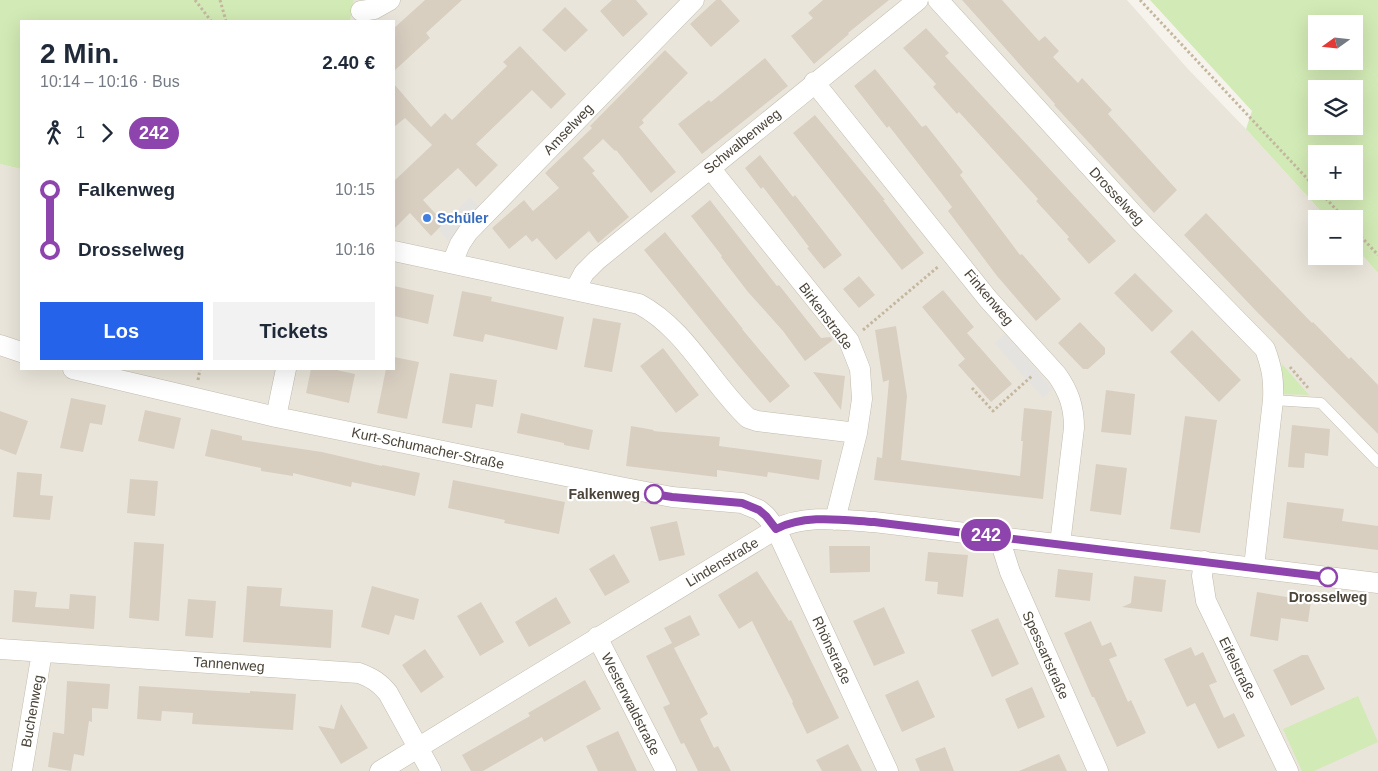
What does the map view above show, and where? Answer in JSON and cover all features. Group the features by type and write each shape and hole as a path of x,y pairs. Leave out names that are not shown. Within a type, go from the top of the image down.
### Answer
{"street":[{"path":"361,11 374,9 390,0"},
{"name":"Amselweg","path":"452,264 460,244 468,232 694,0"},
{"name":"Schwalbenweg","path":"574,290 584,273 597,260 814,82 918,0"},
{"name":"Drosselweg","path":"938,0 1135,216 1264,349 1272,367 1274,385 1254,567"},
{"name":"Finkenweg","path":"814,82 988,299 1047,364 1065,387 1071,400 1074,428 1060,544"},
{"name":"Birkenstraße","path":"710,168 849,341 860,369 862,384 861,414 835,520"},
{"path":"395,251 639,304 652,311 674,331 748,418 757,421 857,434"},
{"path":"0,345 20,352"},
{"name":"Kurt-Schumacher-Straße","path":"77,370 276,417 672,497 742,503 759,510 776,529"},
{"path":"276,417 286,370"},
{"name":"Lindenstraße","path":"380,771 776,529 785,524 800,520 874,522 1378,583"},
{"name":"Rhönstraße","path":"776,529 888,771"},
{"name":"Spessartstraße","path":"1002,537 1003,550 1010,572 1098,771"},
{"name":"Eifelstraße","path":"1204,561 1202,576 1206,601 1288,771"},
{"name":"Westerwaldstraße","path":"597,637 666,771"},
{"name":"Tannenweg","path":"0,649 359,673 380,683 388,693 431,771"},
{"name":"Buchenweg","path":"22,771 42,652"}],"lane":[{"path":"1273,400 1321,403 1378,462"}],"path":[{"path":"195,0 210,20"},
{"path":"220,0 226,20"},
{"path":"1140,0 1308,179"},
{"path":"1327,200 1337,210"},
{"path":"1363,238 1378,254"},
{"path":"849,341 953,254"},
{"path":"1264,349 1282,357 1321,403"},
{"path":"972,388 993,411 1047,364"}],"shaded area":[{"path":"354,0 1127,0 1188,69 1308,197 1308,200 1311,200 1320,210 1308,210 1308,265 1363,265 1363,256 1378,273 1378,771 0,771 0,164 20,169 20,370 395,370 395,20 350,20"},
{"path":"470,197 481,209 448,241 438,229"},
{"path":"1005,334 1053,389 1043,398 994,343"}],"green space":[{"path":"0,0 354,0 350,20 20,20 20,169 0,164"},
{"path":"1150,0 1378,0 1378,273 1363,256 1363,210 1320,210 1311,200 1363,200 1363,145 1308,145 1308,197 1246,129 1252,111"},
{"path":"1282,364 1309,395 1280,394"},
{"path":"1358,696 1378,742 1314,771 1302,771 1283,729"}],"building":[{"path":"425,0 462,0 426,33 430,38 395,70 395,27"},
{"path":"612,0 636,0 648,14 623,37 600,11"},
{"path":"716,0 721,0 740,21 711,47 690,24"},
{"path":"823,0 889,0 848,33 814,64 791,36 813,18 808,13"},
{"path":"962,0 1002,0 1039,41 1045,36 1059,51 1053,57 1078,83 1082,78 1112,110 1108,114 1177,190 1154,213 1054,105"},
{"path":"565,7 588,30 565,52 542,30"},
{"path":"926,28 949,53 945,56 1116,241 1089,264 1067,239 1069,237 1036,201 1038,199 959,112 957,114 933,87 936,84 903,48"},
{"path":"520,46 566,94 551,109 532,90 476,144 498,165 476,187 458,168 423,200 444,223 431,236 410,213 395,228 395,180 432,145 405,118 395,126 395,85 431,127 445,113 452,120 507,66 503,62"},
{"path":"665,50 688,73 642,120 644,123 639,127 676,172 651,193 616,150 603,139 583,158 595,171 592,173 629,217 598,243 589,231 556,260 537,238 532,242 526,235 509,249 492,228 524,200 533,211 559,188 545,173 592,128 590,126"},
{"path":"765,58 788,86 702,154 678,124 709,100 711,102"},
{"path":"875,69 922,127 926,125 963,172 960,175 1020,255 1022,254 1061,299 1036,321 997,276 948,211 952,207 889,126 887,128 854,86"},
{"path":"815,115 885,200 883,200 924,253 902,270 793,133"},
{"path":"760,155 793,197 795,195 842,255 824,269 763,187 761,189 745,168"},
{"path":"710,200 777,286 779,285 821,338 830,337 833,340 805,361 783,331 748,292 691,216"},
{"path":"1206,213 1312,323 1349,359 1351,357 1378,385 1378,434 1184,235"},
{"path":"665,232 790,386 770,403 644,250"},
{"path":"1135,273 1173,311 1152,332 1114,293"},
{"path":"859,276 875,295 859,308 843,289"},
{"path":"395,286 434,295 428,324 395,316"},
{"path":"943,290 974,327 967,333 1012,384 991,402 958,365 965,359 922,307"},
{"path":"462,291 492,297 491,301 564,317 557,350 485,334 483,342 453,336"},
{"path":"593,318 621,323 612,372 584,367"},
{"path":"1080,322 1105,348 1105,354 1088,369 1083,369 1058,343"},
{"path":"896,326 907,396 901,460 1020,476 1024,408 1052,411 1043,499 874,480 877,457 882,458 889,380 883,382 875,330"},
{"path":"1192,330 1241,380 1219,402 1170,352"},
{"path":"663,348 699,395 676,413 640,366"},
{"path":"395,357 419,362 407,419 377,413 386,370 395,370"},
{"path":"311,370 337,370 355,374 349,403 306,393"},
{"path":"813,372 845,376 841,410"},
{"path":"450,373 497,380 493,407 476,404 472,428 442,423"},
{"path":"1106,390 1135,394 1131,435 1101,432"},
{"path":"71,398 106,405 102,425 90,423 83,452 60,448"},
{"path":"145,410 181,418 174,449 138,441"},
{"path":"0,411 28,421 16,455 0,449"},
{"path":"521,413 593,430 589,450 517,433"},
{"path":"1185,416 1217,420 1200,533 1170,529"},
{"path":"1292,425 1330,429 1328,456 1305,453 1304,468 1288,467"},
{"path":"631,426 653,431 720,437 719,446 822,460 819,480 768,472 767,477 717,470 717,477 626,466"},
{"path":"211,429 242,436 242,440 322,452 420,473 415,496 352,482 351,487 293,473 293,476 261,471 261,468 205,456"},
{"path":"1096,464 1127,468 1121,515 1090,511"},
{"path":"17,472 42,474 40,495 53,496 50,520 13,517"},
{"path":"130,479 158,481 155,516 127,513"},
{"path":"453,480 565,502 559,534 504,523 505,520 448,508"},
{"path":"1287,502 1344,509 1342,521 1378,526 1378,550 1283,538"},
{"path":"677,521 685,555 659,561 650,527"},
{"path":"134,542 164,544 159,621 129,618"},
{"path":"829,546 870,546 870,572 830,573"},
{"path":"928,552 968,555 963,597 937,594 938,582 925,581"},
{"path":"614,554 630,582 605,596 589,569"},
{"path":"1058,569 1093,573 1090,601 1055,597"},
{"path":"757,571 789,621 791,620 839,718 807,734 752,621 739,629 718,595"},
{"path":"1134,576 1166,580 1162,612 1122,607 1131,603"},
{"path":"247,586 282,588 280,606 333,610 331,648 243,642"},
{"path":"372,586 419,599 414,620 395,615 389,635 361,627"},
{"path":"14,590 37,592 35,607 69,609 70,594 96,596 94,629 12,622"},
{"path":"1257,592 1311,601 1308,622 1281,618 1278,641 1250,636"},
{"path":"556,597 571,623 529,647 515,622"},
{"path":"188,599 216,601 213,638 185,636"},
{"path":"481,602 504,642 480,656 457,616"},
{"path":"884,607 905,653 874,666 853,621"},
{"path":"690,615 700,635 674,648 708,714 700,719 714,748 718,746 731,771 698,771 684,743 681,744 663,707 670,704 646,656 672,643 664,628"},
{"path":"998,618 1019,664 992,677 971,630"},
{"path":"1091,621 1102,646 1111,642 1117,656 1109,659 1128,702 1131,700 1146,733 1117,747 1094,697 1092,697 1064,633"},
{"path":"1191,647 1195,656 1203,652 1217,682 1209,685 1224,718 1234,713 1245,736 1218,749 1195,703 1187,707 1164,659"},
{"path":"425,649 444,677 421,693 402,665"},
{"path":"1302,655 1308,655 1325,689 1291,706 1273,670"},
{"path":"585,680 601,709 544,742 542,737 483,771 471,771 462,755 530,716 528,713"},
{"path":"918,680 935,717 902,732 885,695"},
{"path":"67,681 110,684 108,709 92,708 92,722 89,721 84,756 74,754 71,771 48,767 53,732 64,734"},
{"path":"139,686 296,694 293,730 192,724 193,713 162,711 161,721 137,719"},
{"path":"1032,687 1045,717 1018,729 1005,699"},
{"path":"341,704 368,748 341,764 318,726 334,729"},
{"path":"618,731 637,771 598,771 586,746"},
{"path":"848,744 862,771 822,771 816,760"},
{"path":"945,747 954,771 920,771 915,759"},
{"path":"1059,754 1067,771 1019,771"}],"bus line":[{"name":"242","path":"654,494 742,503 759,510 776,529 785,524 800,520 874,522 1328,577"}],"place":[{"name":"Schüler","path":"427,218"},
{"name":"Falkenweg","path":"654,494"},
{"name":"Drosselweg","path":"1328,577"}]}
